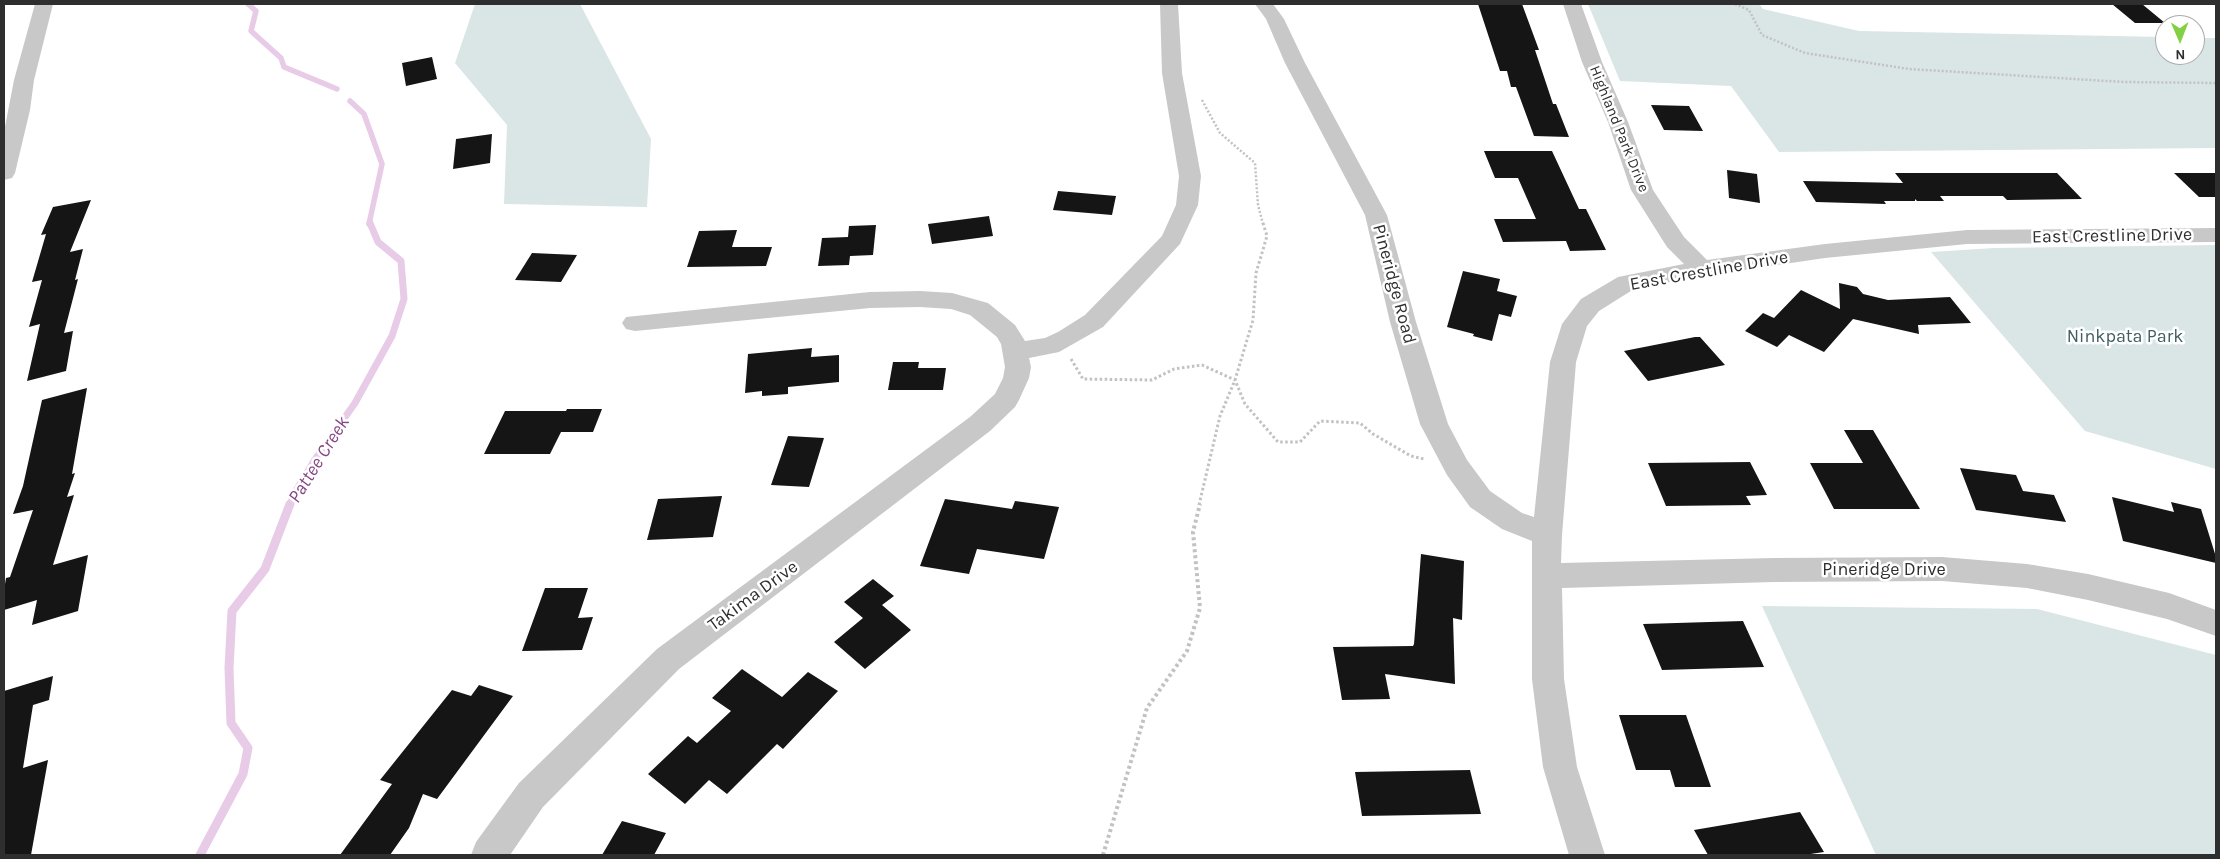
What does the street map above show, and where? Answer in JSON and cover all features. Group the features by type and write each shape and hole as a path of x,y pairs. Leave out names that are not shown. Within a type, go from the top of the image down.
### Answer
{"street":[{"path":"4,173 20,110 24,80 44,4"},
{"path":"1015,351 1050,346 1094,321 1138,273 1172,240 1187,205 1190,176 1172,73 1169,4"},
{"name":"Pineridge Road","path":"1264,4 1275,19 1295,63 1376,215 1403,322 1434,424 1457,467 1480,499 1512,521 1546,535"},
{"name":"Highland Park Drive","path":"1572,4 1592,62 1618,122 1642,190 1675,242 1702,268"},
{"name":"East Crestline Drive","path":"1587,855 1560,767 1549,689 1546,535 1563,362 1575,324 1590,304 1627,283 1702,268 1825,251 1967,237 2216,235"},
{"name":"Takima Drive","path":"489,855 531,795 668,658 791,568 996,410 1006,400 1016,378 1018,367 1015,351 1006,330 988,315 961,303 938,300 870,300 635,323"},
{"name":"Pineridge Drive","path":"1546,576 1774,570 1942,569 2027,576 2088,587 2169,606 2216,623"}],"path":[{"path":"1735,4 1749,10 1762,35 1805,53 1910,69 2124,82 2216,83"},
{"path":"1103,855 1147,708 1187,651 1200,608 1193,532 1220,416 1235,380 1253,320 1256,273 1267,236 1258,205 1255,163 1220,133 1201,99"},
{"path":"1067,338 1068,354 1083,379 1152,380 1174,369 1202,365 1235,380 1245,404 1278,442 1300,442 1320,421 1360,423 1373,434 1411,456 1457,467"}],"green space":[{"path":"475,4 580,4 651,139 647,207 504,204 507,125 455,63"},
{"path":"1588,4 1759,4 1763,9 1859,31 2155,37 2155,65 2205,65 2205,38 2216,38 2216,148 1779,152 1731,86 1620,81"},
{"name":"Ninkpata Park","path":"2216,245 2216,469 2085,431 1931,252 1994,248"},
{"path":"1762,606 2037,609 2216,655 2216,855 1877,855"}],"building":[{"path":"1478,4 1522,4 1539,50 1535,50 1553,104 1556,104 1569,137 1534,136 1516,87 1511,87 1507,71 1500,71"},
{"path":"2112,4 2142,4 2155,15 2155,23 2135,23"},
{"path":"432,57 437,79 406,86 402,63"},
{"path":"1651,105 1689,106 1703,131 1664,130"},
{"path":"492,134 490,163 453,169 456,139"},
{"path":"1484,151 1552,151 1579,209 1586,209 1606,250 1570,251 1566,241 1503,242 1494,219 1536,219 1518,178 1495,178"},
{"path":"1727,170 1757,174 1760,203 1729,198"},
{"path":"1895,173 2057,173 2082,199 2007,200 2003,196 1940,196 1944,201 1917,201 1915,199 1915,201 1884,201 1886,204 1816,202 1803,181 1903,183"},
{"path":"2174,173 2216,173 2216,197 2199,197"},
{"path":"1058,191 1116,196 1112,215 1053,210"},
{"path":"91,200 70,252 83,249 75,280 78,279 64,333 73,331 66,371 27,381 40,324 29,327 42,280 32,282 46,234 41,235 53,207"},
{"path":"989,216 993,236 932,244 928,224"},
{"path":"876,225 873,255 850,256 849,265 818,266 822,238 848,237 849,226"},
{"path":"737,230 732,247 772,247 766,266 687,267 699,231"},
{"path":"532,253 577,255 561,282 515,280"},
{"path":"1463,271 1500,279 1497,291 1517,296 1511,317 1499,314 1492,341 1447,327"},
{"path":"1839,283 1857,287 1863,294 1888,300 1950,297 1971,323 1918,325 1919,334 1853,319 1824,352 1789,335 1777,347 1745,331 1763,313 1774,318 1801,290 1840,309"},
{"path":"1700,337 1725,365 1648,381 1624,351"},
{"path":"812,348 811,357 839,355 839,382 788,387 788,394 762,396 762,391 745,393 748,354"},
{"path":"893,362 919,362 918,368 946,368 943,390 888,390"},
{"path":"87,388 72,474 75,473 67,497 74,495 53,565 88,555 78,611 32,625 37,600 4,610 6,578 10,577 33,510 13,514 23,486 42,400"},
{"path":"567,409 602,409 593,432 561,432 550,454 484,454 505,411 566,411"},
{"path":"1844,430 1873,430 1920,509 1834,509 1810,463 1863,463"},
{"path":"788,436 824,438 809,487 771,485"},
{"path":"1750,462 1767,495 1746,496 1751,505 1666,506 1648,463"},
{"path":"1960,468 2016,475 2023,491 2054,495 2066,522 1976,510"},
{"path":"722,496 713,537 647,540 658,499"},
{"path":"2112,497 2174,512 2171,502 2201,509 2216,557 2216,563 2123,541"},
{"path":"945,499 1012,509 1015,501 1059,507 1044,559 977,549 969,574 920,566"},
{"path":"1421,554 1464,561 1462,620 1453,618 1455,684 1385,674 1390,699 1342,700 1333,647 1413,646"},
{"path":"873,579 894,596 882,605 911,630 865,669 834,642 863,618 844,602"},
{"path":"545,588 588,588 578,618 593,617 582,650 522,651"},
{"path":"1743,621 1764,667 1662,670 1643,624"},
{"path":"742,669 782,697 808,672 838,691 783,749 777,744 727,794 709,780 685,804 648,774 688,736 697,743 731,711 712,698"},
{"path":"53,676 49,700 33,705 23,768 48,760 31,855 4,855 4,691"},
{"path":"479,685 513,696 437,799 423,794 409,828 390,855 340,855 392,784 380,780 452,690 471,696"},
{"path":"1619,715 1686,715 1711,787 1675,787 1670,770 1636,770"},
{"path":"1470,770 1481,814 1362,816 1355,772"},
{"path":"1800,812 1824,852 1804,855 1708,855 1694,830"},
{"path":"622,821 666,833 654,855 602,855"}],"waterway":[{"name":"Pattee Creek","path":"248,4 256,11 251,31 281,58 284,67 337,89"},
{"name":"Pattee Creek","path":"350,101 364,114 382,164 369,224"},
{"name":"Pattee Creek","path":"290,505 294,494 314,461 355,403 392,336 404,299 401,261 378,242 370,223"},
{"name":"Pattee Creek","path":"200,855 243,774 248,748 231,723 229,668 232,611 265,569 290,504"}]}
